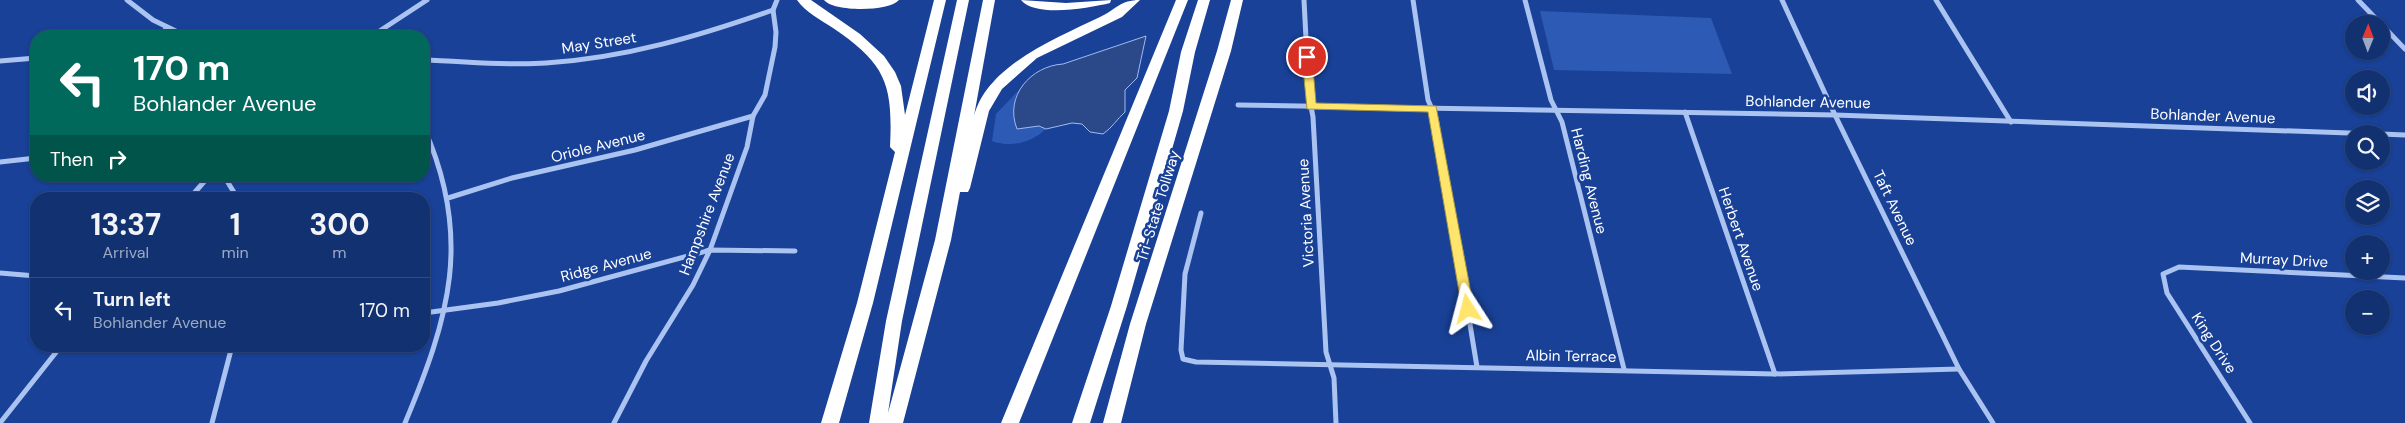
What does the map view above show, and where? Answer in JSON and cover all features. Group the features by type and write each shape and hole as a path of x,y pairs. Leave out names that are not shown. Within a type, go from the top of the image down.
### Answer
{"highway":[{"path":"803,0 873,54 888,71 894,86 898,124 890,202"},
{"path":"830,0 855,6 884,3 893,0"},
{"path":"830,423 865,303 940,0"},
{"path":"878,423 894,321 963,0"},
{"path":"894,423 943,240 989,0"},
{"path":"1027,0 1040,4 1071,7 1105,0"},
{"path":"943,240 956,222 982,111 997,86 1032,55 1117,14 1134,0"},
{"path":"1010,423 1182,0"},
{"name":"Tri-State Tollway","path":"1081,423 1119,306 1176,111 1188,52 1204,0"},
{"name":"Tri-State Tollway","path":"1112,423 1138,324 1221,60 1236,0"}],"street":[{"path":"127,0 171,30"},
{"path":"381,30 427,0"},
{"name":"Hampshire Avenue","path":"614,423 646,361 693,285 710,250 746,147 753,116 763,100 770,73 776,32 774,10 777,0"},
{"name":"Victoria Avenue","path":"1304,0 1313,117 1326,352 1332,364 1336,423"},
{"path":"1413,0 1428,100 1433,108 1477,367"},
{"name":"Harding Avenue","path":"1525,0 1551,100 1557,111 1624,370"},
{"name":"Taft Avenue","path":"1782,0 1835,114 1959,369 1993,423"},
{"path":"1936,0 2011,122"},
{"path":"2358,0 2372,15"},
{"name":"May Street","path":"430,60 530,64 583,59 676,41 774,10"},
{"path":"2390,33 2405,49"},
{"path":"0,61 30,58"},
{"name":"Bohlander Avenue","path":"1238,106 1835,114 2345,133"},
{"name":"Herbert Avenue","path":"1684,112 1775,374"},
{"name":"Oriole Avenue","path":"448,198 512,178 627,152 753,116"},
{"path":"2390,134 2405,135"},
{"path":"405,423 445,310 450,261 448,198 438,162 430,143"},
{"path":"0,162 30,159"},
{"path":"194,192 204,182"},
{"path":"229,182 236,192"},
{"name":"Albin Terrace","path":"1201,213 1185,274 1181,350 1183,359 1196,362 1775,374 1959,369"},
{"name":"Ridge Avenue","path":"430,312 559,291 622,276 710,250 795,251"},
{"name":"Murray Drive","path":"2164,274 2179,267 2405,278"},
{"path":"0,273 30,276"},
{"name":"King Drive","path":"2164,274 2167,293 2250,423"},
{"path":"0,423 56,352"},
{"path":"212,423 230,352"}],"shaded area":[{"path":"1540,11 1711,18 1732,74 1554,70"},
{"path":"1146,36 1137,78 1125,90 1125,112 1103,134 1090,132 1082,124 1072,123 1046,129 1039,126 1017,129 1014,105 1017,94 1023,85 1040,70"},
{"path":"1020,89 1015,98 1029,126 1039,126 1046,129 1034,138 1020,143 1006,144 992,141 996,114"}],"route":[{"path":"1307,57 1308,96 1311,106 1433,108 1468,309"}]}
